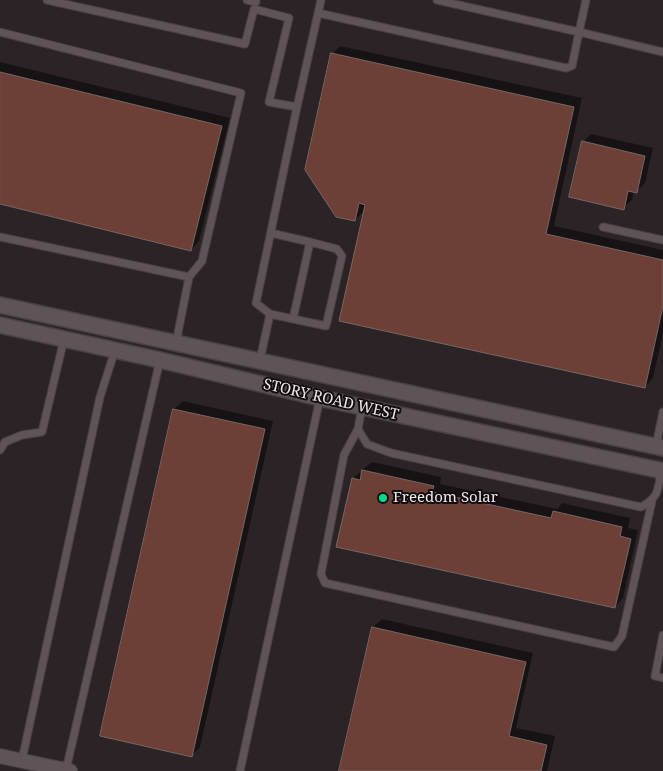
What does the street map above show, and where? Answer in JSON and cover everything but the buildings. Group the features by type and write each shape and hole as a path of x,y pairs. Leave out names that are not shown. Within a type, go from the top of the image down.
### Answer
{"street":[{"name":"STORY ROAD WEST","path":"0,305 659,447"},
{"name":"STORY ROAD WEST","path":"0,325 320,398 662,471"},
{"path":"659,447 662,471"},
{"path":"0,756 68,771"}],"lane":[{"path":"46,0 245,44 255,4"},
{"path":"247,0 289,18 268,102 297,107"},
{"path":"271,233 337,249 342,256 326,326 270,314 256,303 297,107 322,0"},
{"path":"437,0 663,52"},
{"path":"318,13 566,68 572,66 586,0"},
{"path":"0,32 242,93 202,261 189,277 176,343"},
{"path":"603,227 663,240"},
{"path":"0,237 189,277"},
{"path":"293,319 310,242"},
{"path":"260,360 270,314"},
{"path":"0,450 5,442 22,435 42,432 64,339"},
{"path":"22,760 100,397 115,350"},
{"path":"68,771 160,360"},
{"path":"240,771 320,398"},
{"path":"362,407 358,429 344,455 321,574 325,583 614,647 622,636 652,501 658,492 662,471"},
{"path":"659,447 663,412"},
{"path":"358,429 367,444 392,453 641,507 652,501"},
{"path":"663,635 655,676 663,678"}],"place":[{"name":"Freedom Solar","path":"383,498"}]}
